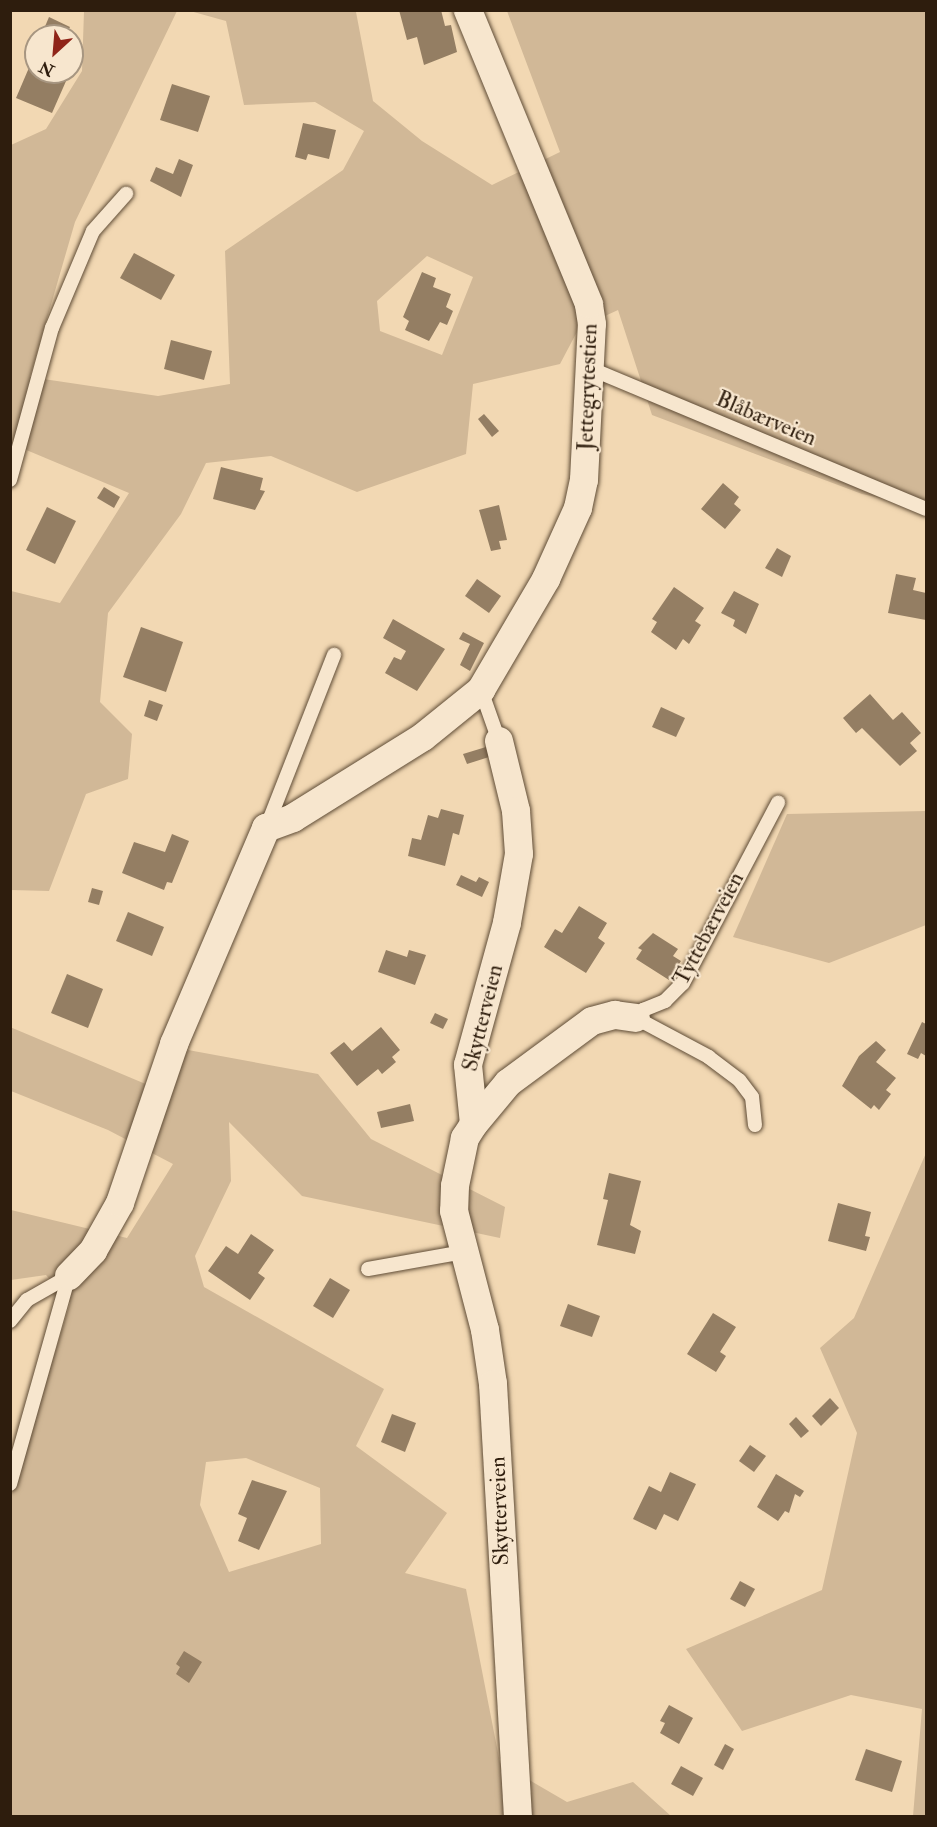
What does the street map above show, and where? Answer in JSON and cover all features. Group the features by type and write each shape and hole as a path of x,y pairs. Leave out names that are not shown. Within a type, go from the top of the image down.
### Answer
{"street":[{"name":"Jettegrytestien","path":"468,10 589,304 589,368 584,480 578,508 546,579 480,690"},
{"path":"69,1276 93,1251 120,1203 174,1044 266,828 294,818 423,736 480,690"},
{"name":"Skytterveien","path":"499,741 516,811 519,854 507,923 468,1065 474,1124 465,1138 455,1186 454,1211 485,1330 493,1384 518,1816"},
{"path":"474,1124 508,1083 592,1021 615,1015 636,1018"}],"lane":[{"path":"10,480 40,363 56,318 93,231 126,194"},
{"name":"Blåbærveien","path":"589,368 927,509"},
{"path":"266,828 334,655"},
{"name":"Skytterveien","path":"480,690 499,741"},
{"name":"Tyttebærveien","path":"636,1018 643,1010 665,1001 683,983 778,803"},
{"path":"636,1018 709,1057 739,1080 752,1097 754,1125"},
{"path":"368,1269 463,1252"},
{"path":"10,1321 27,1300 69,1276"},
{"path":"10,1484 69,1276"}],"shaded area":[{"path":"84,11 177,11 75,222 30,377 158,396 230,384 225,251 343,170 364,131 315,102 244,105 226,21 190,11 356,12 373,101 422,141 492,185 560,152 507,11 926,11 926,508 862,494 652,415 618,310 579,328 560,364 473,384 466,454 357,492 271,456 206,463 181,514 108,613 100,702 132,734 128,779 86,794 49,891 11,890 11,591 60,603 129,493 12,444 11,448 11,145 46,129 74,84 84,84","holes":["427,256 473,277 442,355 380,331 377,301"]},
{"path":"926,811 926,925 829,963 733,937 787,814"},
{"path":"10,1027 167,1093 188,1050 318,1074 371,1139 505,1207 500,1238 302,1196 229,1122 231,1181 195,1256 204,1287 384,1389 356,1446 447,1513 405,1573 466,1589 500,1763 567,1802 633,1782 671,1816 11,1816 11,1497 70,1303 46,1275 11,1280 11,1210 127,1238 173,1164 108,1130 11,1091","holes":["246,1458 320,1488 321,1544 229,1572 200,1505 206,1462"]},
{"path":"926,1153 926,1816 913,1816 922,1709 851,1695 742,1731 686,1649 822,1590 857,1433 820,1348 854,1318"}],"building":[{"path":"399,10 441,10 445,26 451,25 457,52 424,65 417,37 407,40"},
{"path":"49,17 64,24 46,24"},
{"path":"24,79 24,84 65,84 52,113 16,98"},
{"path":"172,84 210,96 198,132 160,120"},
{"path":"303,123 336,130 329,159 308,154 306,160 295,157"},
{"path":"179,159 193,165 181,197 150,181 156,167 173,174"},
{"path":"134,253 175,275 161,300 120,278"},
{"path":"422,272 436,278 433,287 451,294 446,307 453,311 447,325 440,322 429,341 405,330 409,321 403,317"},
{"path":"171,340 212,351 204,380 164,369"},
{"path":"484,414 499,431 492,437 478,419"},
{"path":"221,467 263,478 260,490 265,491 255,510 213,499"},
{"path":"723,483 739,497 734,504 741,510 725,529 701,509"},
{"path":"104,487 120,497 114,508 97,498"},
{"path":"499,505 507,540 499,541 501,549 491,551 479,510"},
{"path":"47,507 76,521 55,564 26,550"},
{"path":"777,548 791,556 782,577 765,568"},
{"path":"896,574 916,578 913,590 926,593 926,620 888,613"},
{"path":"477,579 501,596 489,613 465,596"},
{"path":"674,587 704,608 695,621 701,625 689,644 683,639 676,650 651,632 657,622 652,619"},
{"path":"734,591 759,604 746,634 733,626 735,620 721,613"},
{"path":"393,619 445,649 417,691 385,673 394,657 401,660 406,651 383,638"},
{"path":"141,627 183,642 166,692 123,677"},
{"path":"463,632 484,643 470,671 460,665 470,644 459,639"},
{"path":"870,694 893,720 902,712 921,733 910,743 917,751 900,766 862,728 856,733 843,718"},
{"path":"149,700 163,705 157,721 144,716"},
{"path":"661,707 685,718 676,737 652,727"},
{"path":"486,747 489,757 467,764 463,754"},
{"path":"441,809 464,815 459,835 453,833 445,866 408,856 412,838 421,840 428,815 438,818"},
{"path":"172,834 189,841 172,883 167,882 164,890 122,873 134,842 165,852"},
{"path":"461,875 476,882 479,877 489,882 482,897 456,885"},
{"path":"92,888 103,891 99,905 88,902"},
{"path":"579,906 607,923 598,938 605,943 586,973 544,947 555,929 562,933"},
{"path":"128,912 164,927 152,956 116,941"},
{"path":"653,933 678,949 673,956 681,961 669,980 636,959 642,950 638,948"},
{"path":"386,950 407,957 409,950 426,955 415,985 378,972"},
{"path":"67,974 103,989 88,1028 51,1013"},
{"path":"435,1013 448,1019 443,1029 430,1023"},
{"path":"922,1022 926,1024 926,1056 921,1053 918,1059 907,1054"},
{"path":"381,1027 400,1050 392,1057 396,1062 382,1074 378,1069 357,1086 330,1053 344,1042 352,1051"},
{"path":"876,1041 886,1050 876,1062 896,1078 886,1090 891,1094 879,1110 874,1105 871,1109 842,1086 859,1056"},
{"path":"410,1104 414,1121 381,1128 377,1112"},
{"path":"609,1173 641,1181 630,1225 641,1231 635,1254 597,1245 608,1200 603,1199"},
{"path":"838,1203 871,1212 865,1236 870,1237 866,1251 828,1241"},
{"path":"251,1234 274,1250 258,1273 265,1278 250,1300 208,1271 226,1246 238,1254"},
{"path":"330,1278 350,1290 333,1318 313,1306"},
{"path":"568,1304 600,1316 592,1337 560,1326"},
{"path":"713,1313 736,1327 720,1352 726,1356 716,1372 687,1354"},
{"path":"830,1398 839,1408 821,1426 812,1416"},
{"path":"392,1414 416,1423 405,1452 381,1442"},
{"path":"796,1417 809,1431 801,1438 789,1424"},
{"path":"750,1445 766,1456 754,1472 739,1461"},
{"path":"670,1472 696,1484 678,1521 664,1514 656,1530 633,1519 649,1486 661,1492"},
{"path":"776,1474 804,1491 800,1497 795,1494 789,1513 785,1511 778,1521 757,1507"},
{"path":"252,1480 287,1491 259,1550 238,1541 247,1518 238,1514"},
{"path":"740,1581 755,1589 745,1607 730,1599"},
{"path":"184,1651 202,1662 189,1683 176,1674 180,1667 176,1664"},
{"path":"669,1705 693,1718 679,1744 660,1733 665,1723 660,1721"},
{"path":"725,1744 734,1749 723,1770 714,1765"},
{"path":"866,1749 902,1761 892,1792 855,1780"},
{"path":"681,1766 703,1778 693,1796 671,1784"}]}
